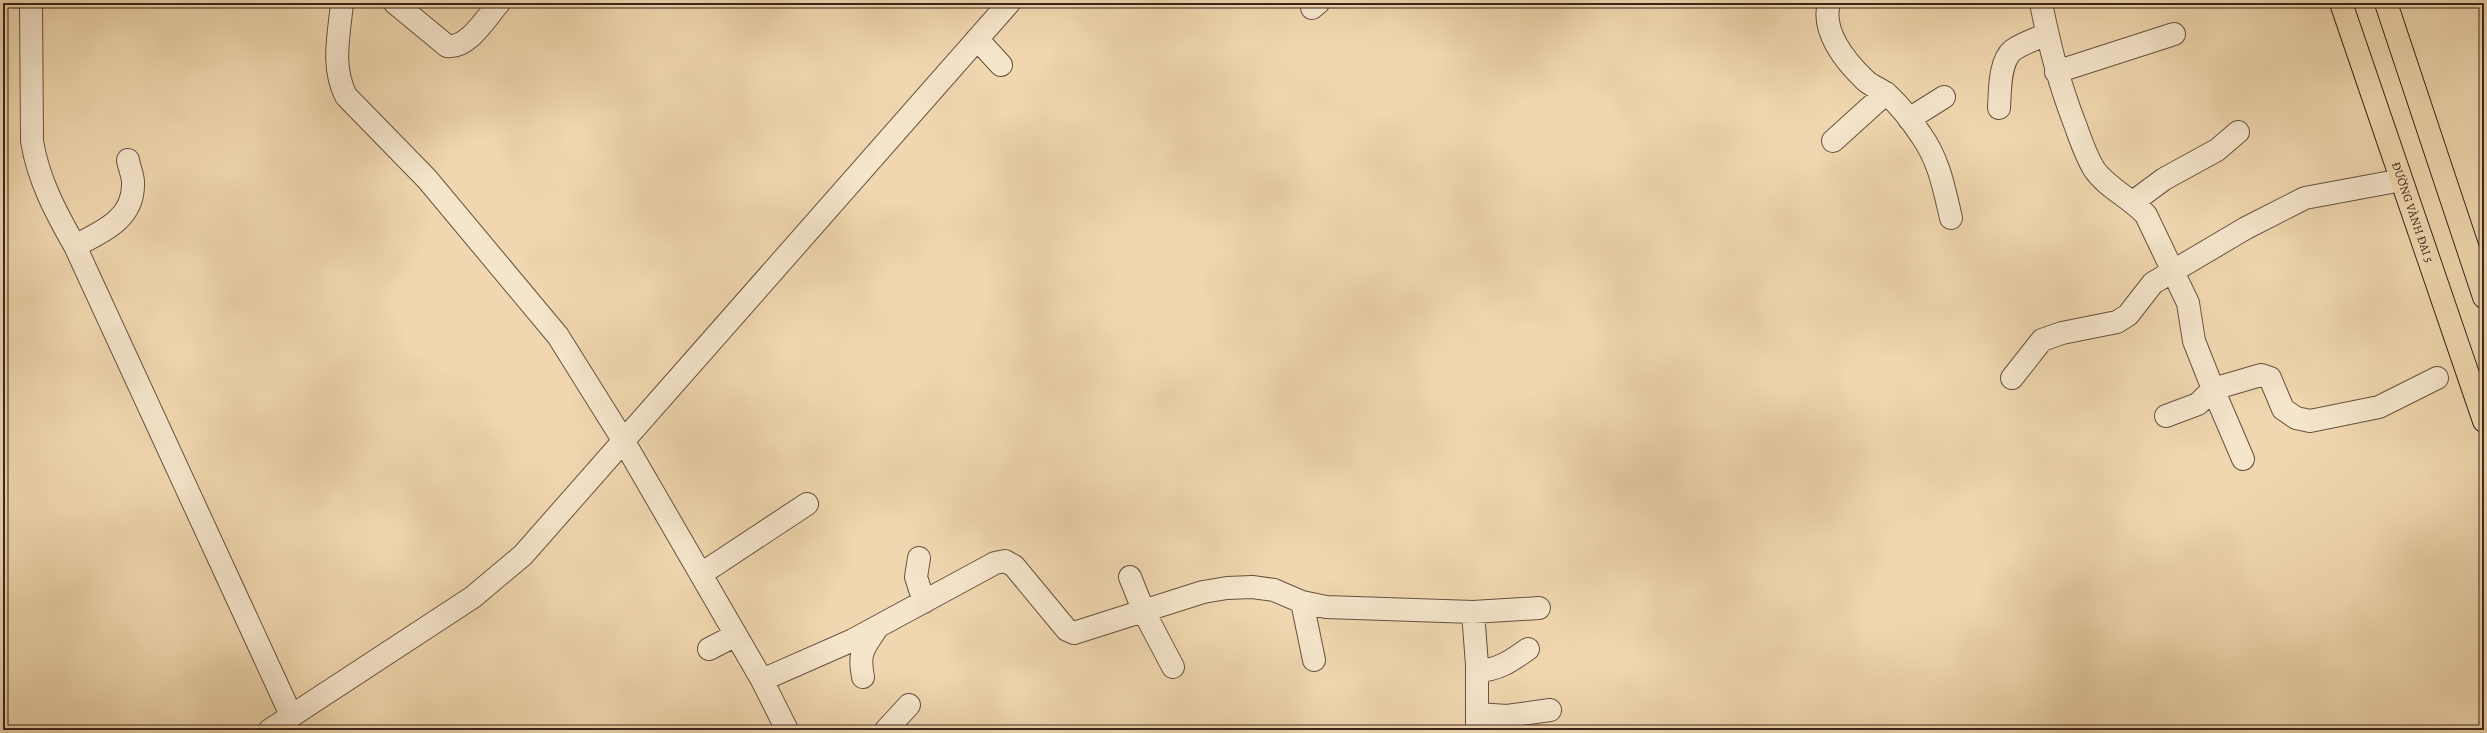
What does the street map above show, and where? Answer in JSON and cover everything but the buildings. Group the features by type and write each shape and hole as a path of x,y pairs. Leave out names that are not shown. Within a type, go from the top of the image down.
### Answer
{"main road":[{"name":"ĐƯỜNG VÀNH ĐAI 5","path":"2341,3 2484,420"},
{"path":"2386,3 2484,298"}],"street":[{"path":"31,3 32,141 34,156 50,200 74,246 291,715"},
{"path":"342,3 336,69 339,83 346,96 428,179 558,336 623,440 701,574 762,680 787,730"},
{"path":"395,3 447,46 455,47 464,43 499,3"},
{"path":"270,730 473,597 498,578 523,555 1009,3"},
{"path":"1829,3 1827,23 1840,50 1865,81 1886,93 1909,119 1940,167 1951,218"},
{"path":"2041,3 2056,72 2086,152 2094,169 2105,182 2133,202 2146,215 2172,273 2188,303 2196,346 2243,459"},
{"path":"1999,108 2000,80 2008,57 2012,51 2047,34"},
{"path":"2056,72 2174,34"},
{"path":"977,39 1001,65"},
{"path":"1833,142 1886,93"},
{"path":"1909,119 1944,97"},
{"path":"2133,202 2164,179 2217,150 2238,132"},
{"path":"74,246 109,228 129,208 134,184 128,160"},
{"path":"2012,378 2042,340 2062,333 2117,322 2128,315 2153,283 2246,228 2305,198 2391,182"},
{"path":"2166,416 2198,404 2213,389 2261,375 2270,378 2283,409 2296,418 2310,421 2378,407 2437,378"},
{"path":"701,574 807,504"},
{"path":"919,558 916,577 924,602"},
{"path":"762,680 878,627 995,563 1005,561 1014,566 1067,630 1074,633 1203,592 1227,588 1252,587 1274,590 1302,602 1326,607 1473,612 1539,608"},
{"path":"1130,576 1144,612 1173,667"},
{"path":"1302,602 1314,660"},
{"path":"1473,612 1477,671 1477,722 1550,710"},
{"path":"863,677 860,660 862,650 878,627"},
{"path":"709,649 736,635"},
{"path":"1477,671 1491,670 1503,666 1528,649"},
{"path":"886,730 909,705"}]}
